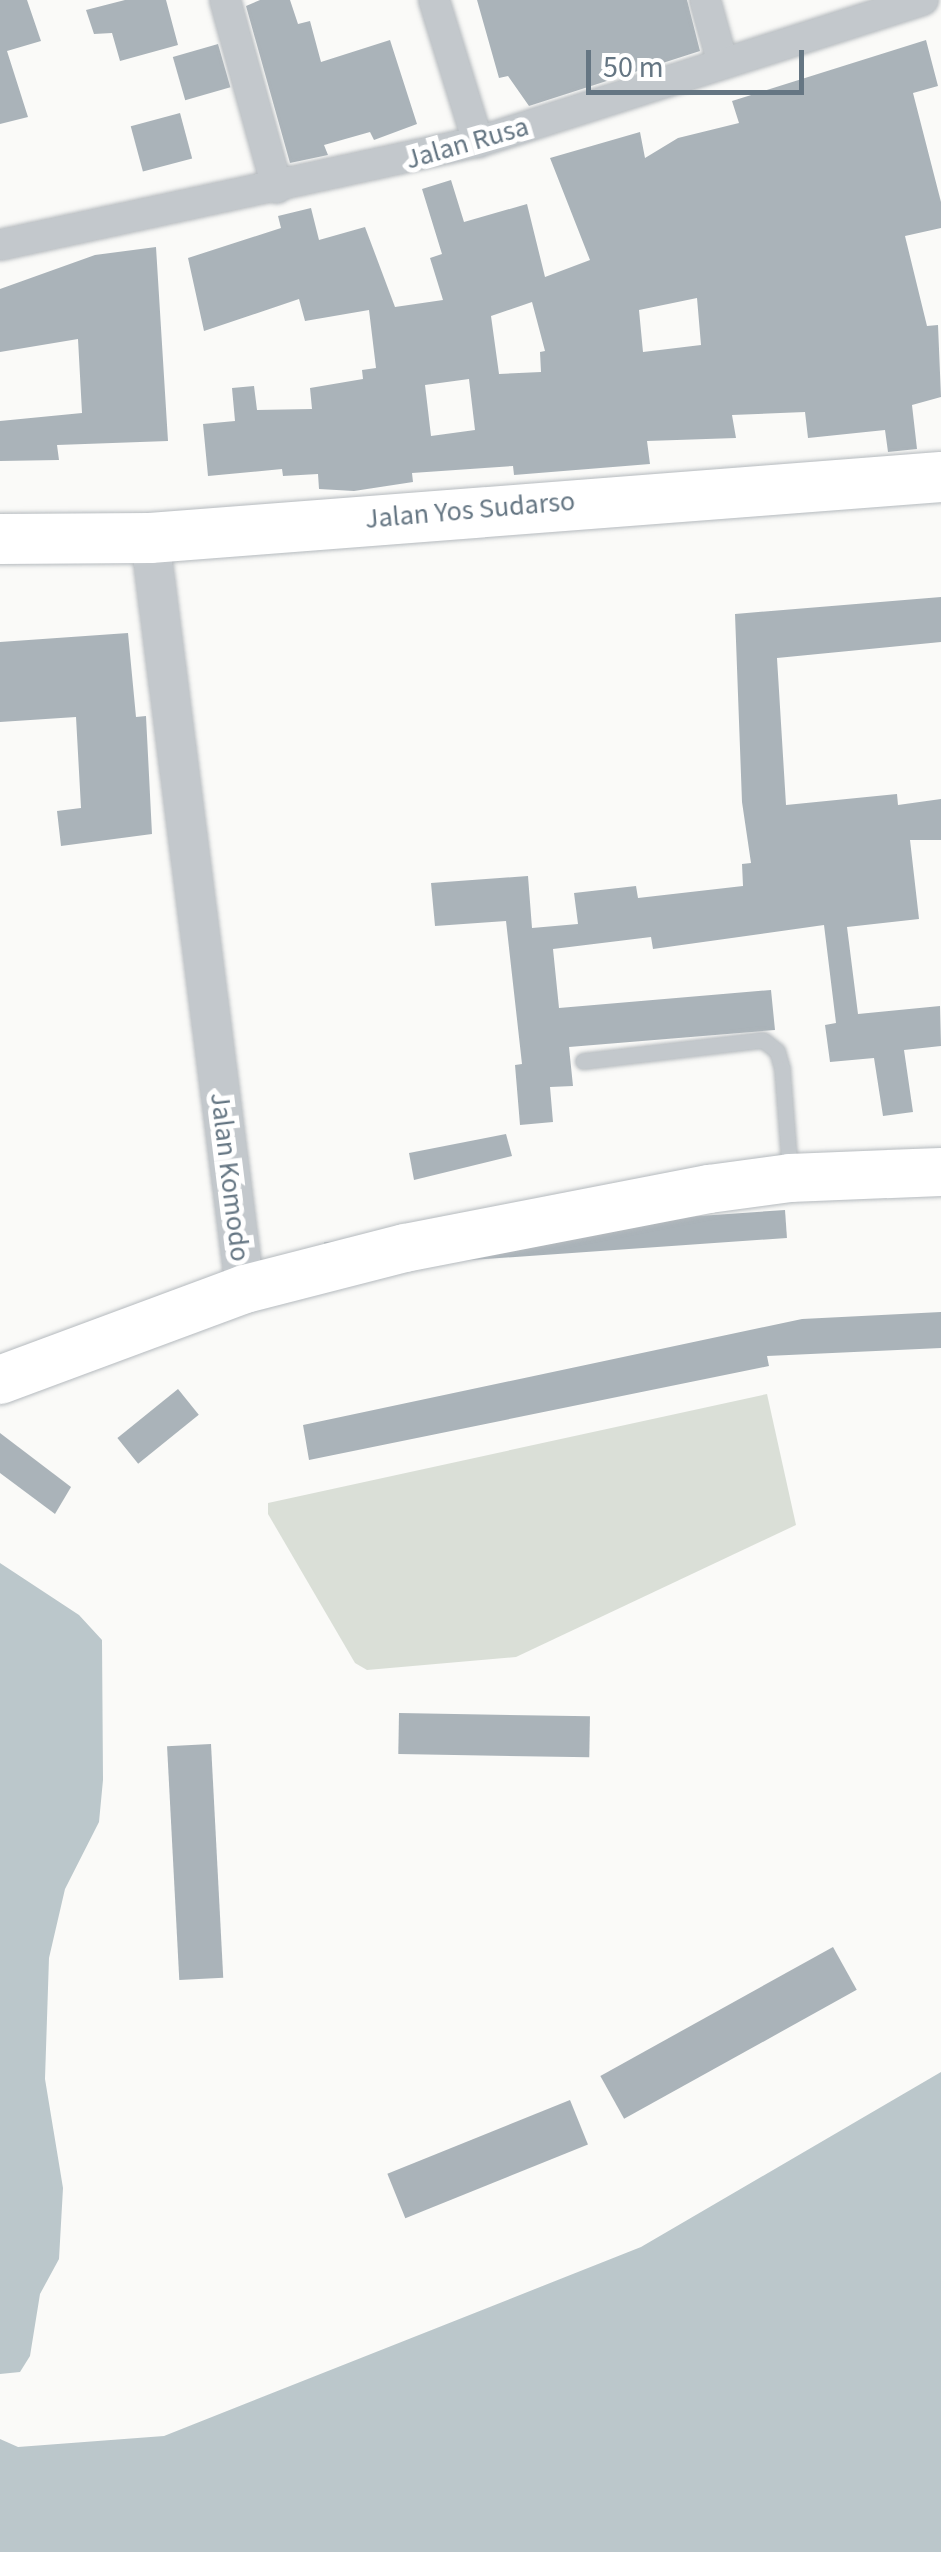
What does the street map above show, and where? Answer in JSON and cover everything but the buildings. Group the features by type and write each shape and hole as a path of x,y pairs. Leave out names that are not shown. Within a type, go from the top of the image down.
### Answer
{"highway":[{"name":"Jalan Yos Sudarso","path":"0,539 150,538 608,498 941,477"}],"main road":[{"name":"Jalan Komodo","path":"245,1289 405,1248 790,1178 941,1172"},
{"path":"0,1380 245,1289"}],"street":[{"path":"225,0 277,188"},
{"path":"434,0 478,142"},
{"path":"705,0 723,64"},
{"name":"Jalan Rusa","path":"0,245 478,142 923,0"},
{"name":"Jalan Komodo","path":"150,538 245,1289"}],"lane":[{"path":"583,1061 763,1040 777,1051 782,1069 790,1178"}],"shaded area":[{"path":"767,1394 796,1525 516,1657 367,1670 355,1663 268,1514 268,1503"},
{"path":"0,1563 79,1615 102,1640 103,1780 99,1822 65,1889 49,1958 45,2079 63,2188 59,2259 40,2294 30,2356 20,2372 0,2374"},
{"path":"941,2072 941,2552 0,2552 0,2439 18,2447 164,2436 641,2247"}]}
